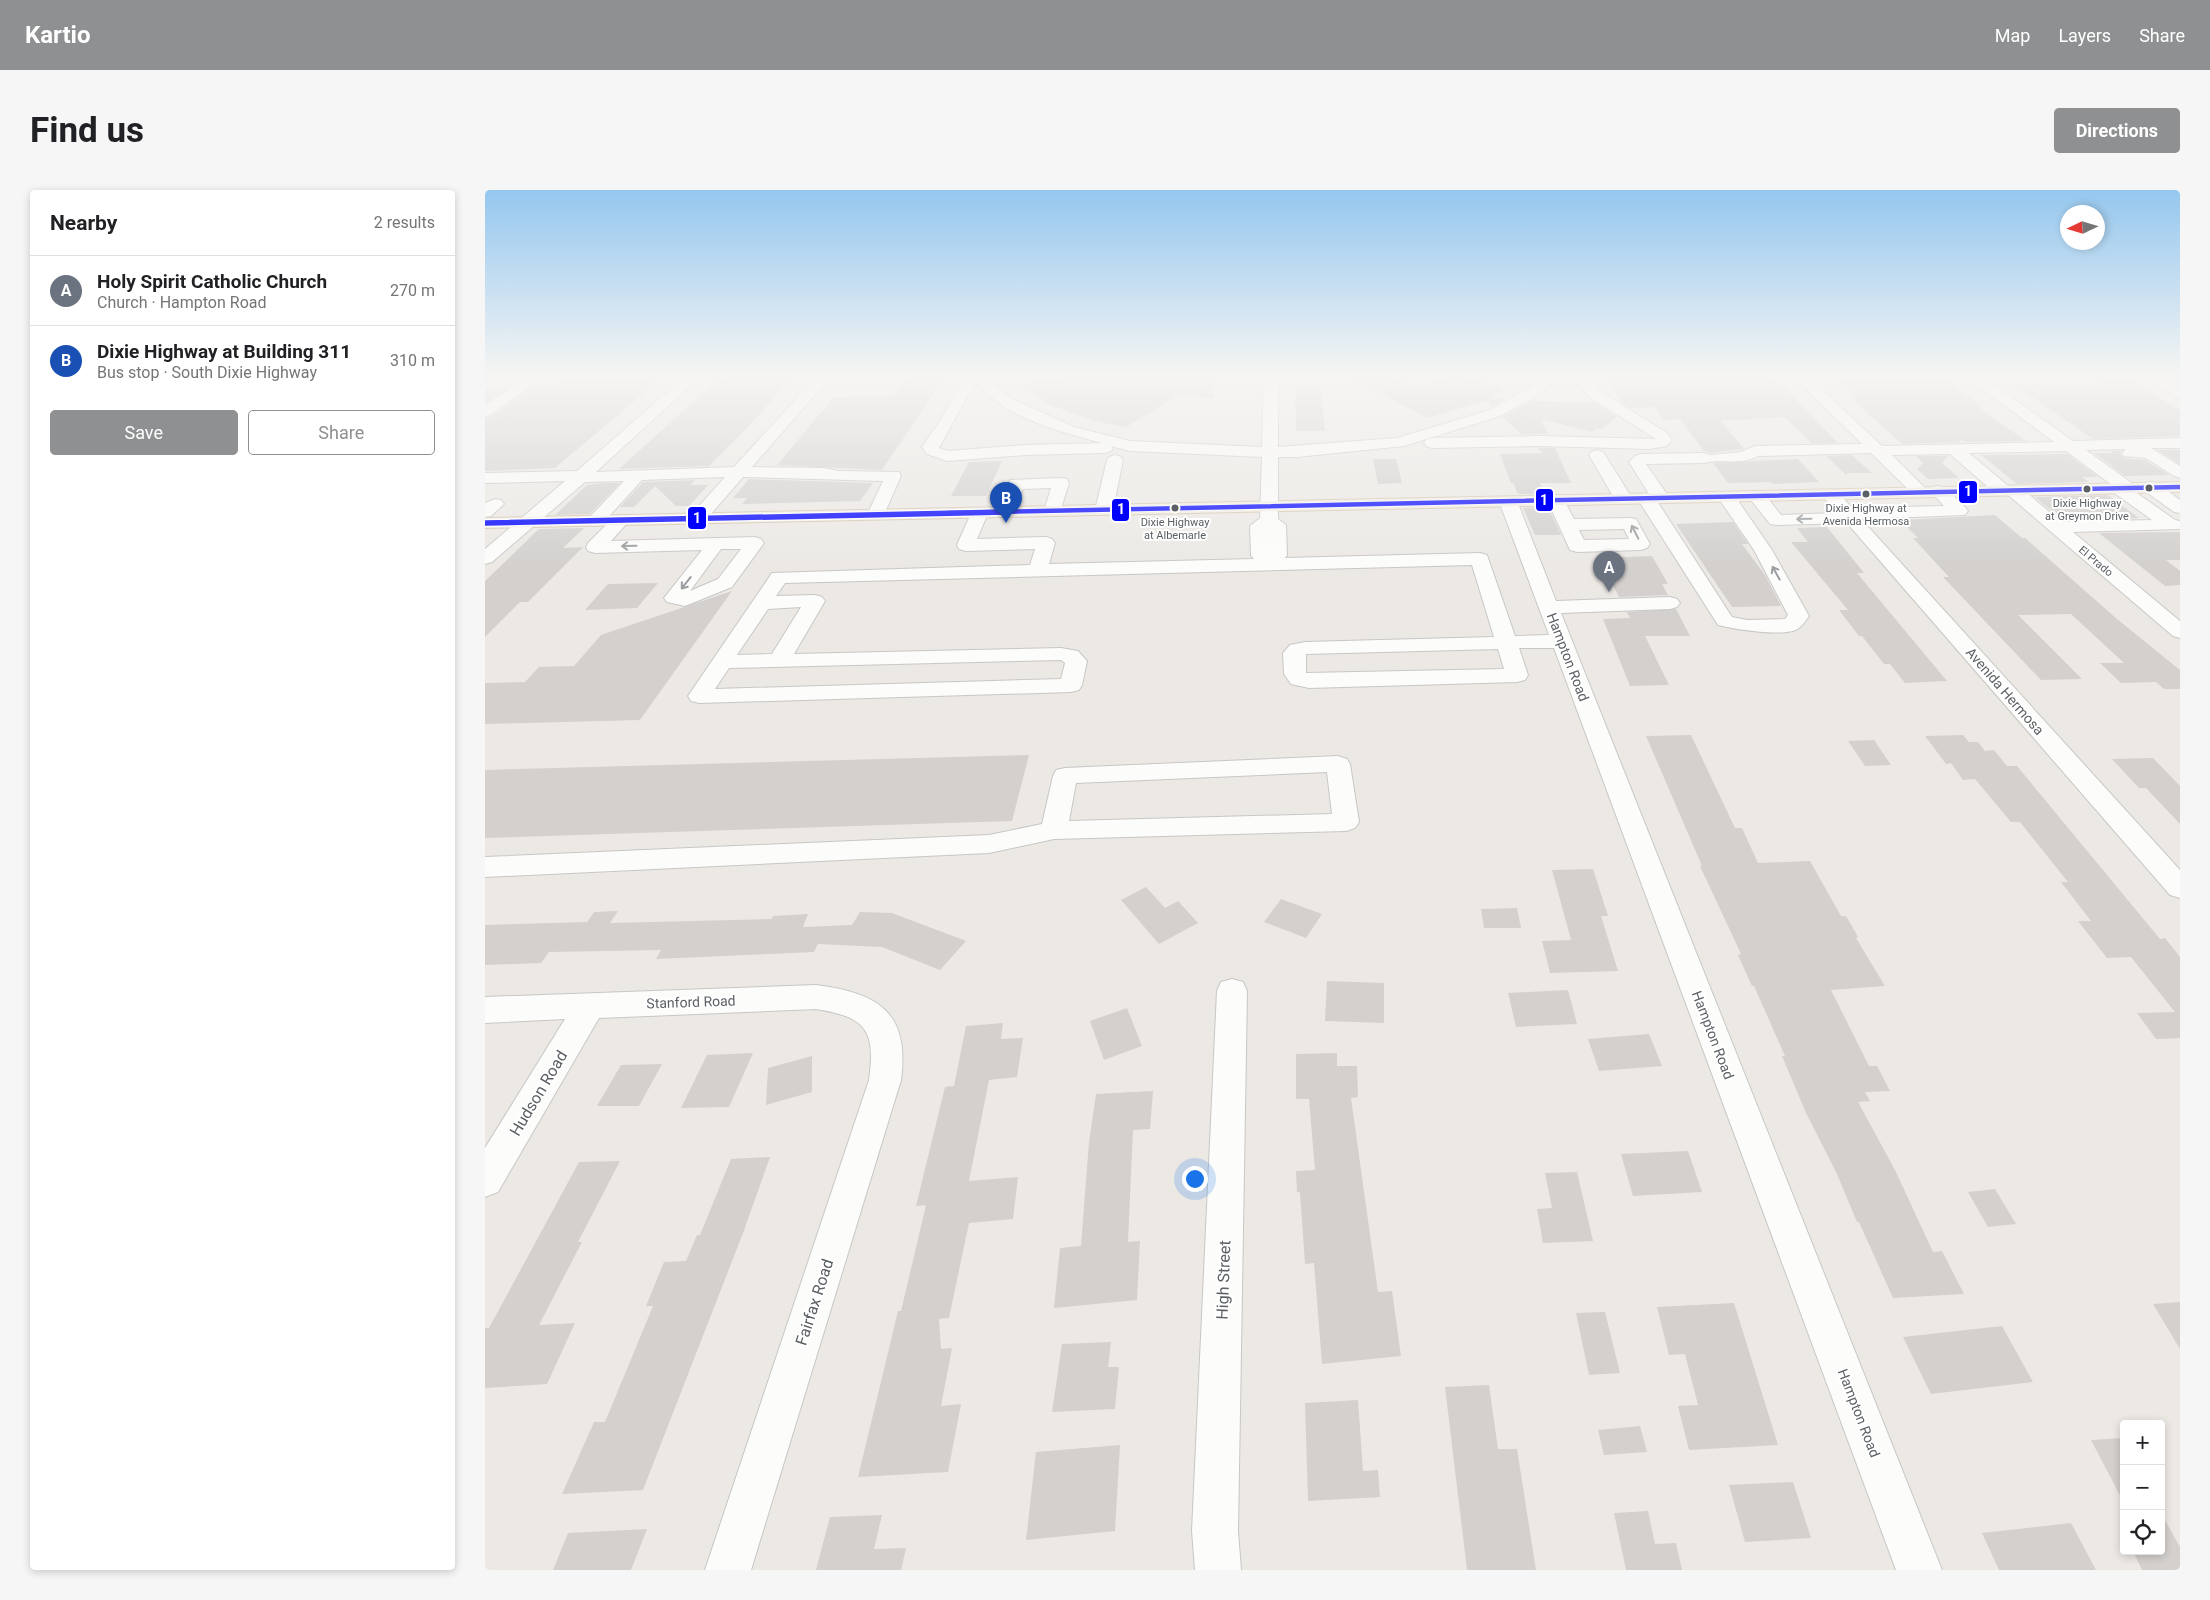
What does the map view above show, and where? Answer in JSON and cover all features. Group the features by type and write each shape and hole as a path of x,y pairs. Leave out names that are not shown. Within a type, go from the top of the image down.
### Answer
{"main road":[{"path":"485,523 1104,510 1268,514 1508,501 1726,496 1762,486 1830,494 2180,487"}],"street":[{"path":"485,558 623,438"},
{"path":"697,519 769,438"},
{"path":"935,438 930,447 939,454 947,456 1130,446 1297,452 1398,443 1540,441 1650,444 1660,443 1664,440 1663,438"},
{"path":"1101,438 1130,446"},
{"path":"1270,438 1268,514 1277,525 1278,555 1273,561"},
{"path":"1398,443 1412,438"},
{"path":"1744,457 1762,486 1776,520 1959,511 1929,492 1865,438"},
{"path":"2060,438 2123,488 2176,525"},
{"path":"2076,450 2180,443"},
{"path":"1726,496 1763,550 1799,616 1791,624 1775,626 1747,626 1725,620 1653,498 1637,462 1641,459 1744,457 1755,451 1876,449 2076,450 2149,453 2180,472"},
{"name":"El Prado","path":"1955,449 2056,527 2180,632"},
{"path":"1597,455 1623,498"},
{"path":"1104,510 1115,460"},
{"path":"485,478 739,472 893,476 876,515"},
{"path":"595,521 638,475"},
{"path":"1006,512 1016,484 1061,483 1053,511"},
{"path":"2151,487 2180,508"},
{"name":"Avenida Hermosa","path":"1830,494 1851,515 2180,888"},
{"path":"1556,500 1567,525"},
{"name":"Hampton Road","path":"1508,501 1919,1570"},
{"path":"979,513 966,545 1046,543 1038,570"},
{"path":"743,544 763,518"},
{"path":"621,520 595,546 755,543 725,583 685,600 674,598 716,544"},
{"path":"2056,527 2176,525"},
{"path":"1273,561 1480,559 1507,643 1517,675 1309,681 1299,679 1295,674 1294,653 1305,648 1507,643 1562,641"},
{"path":"721,662 1061,654 1070,656 1076,661 1071,685 699,696 721,662 779,577 1243,564 1245,575 1252,577 1269,576 1279,573 1283,569 1273,561"},
{"path":"761,603 815,602 779,661"},
{"path":"1549,607 1670,603"},
{"path":"485,867 989,844 1054,830 1346,822 1338,764 1065,776 1054,830"},
{"name":"High Street","path":"1218,1570 1215,1531 1232,991"},
{"name":"Stanford Road","path":"485,1010 816,996 851,1003 865,1010 876,1020 884,1033"},
{"name":"Hudson Road","path":"485,1180 590,1006"},
{"name":"Fairfax Road","path":"728,1570 885,1080 889,1063 889,1047 884,1033"}],"building":[{"path":"485,438 590,438 555,468 485,471"},
{"path":"653,438 737,438 709,466 619,469"},
{"path":"799,438 903,438 882,470 777,465"},
{"path":"1695,438 1735,438 1744,449 1710,453 1704,451"},
{"path":"1807,438 1834,438 1838,443 1812,443"},
{"path":"1896,438 2022,438 2026,441 1965,442 1962,440 1959,442 1902,444"},
{"path":"1537,448 1555,448 1571,483 1540,483 1545,494 1518,494 1513,483 1511,483 1500,454 1543,453"},
{"path":"2158,450 2180,450 2180,464"},
{"path":"2111,451 2121,451 2120,454 2124,458 2145,460 2169,475 2125,476 2094,453 2113,453"},
{"path":"2067,454 2098,477 2082,477 2089,482 2017,484 1981,455"},
{"path":"1852,455 1872,473 1848,473 1846,475 1826,456"},
{"path":"1916,456 1948,456 1942,463 1959,478 1928,479 1917,469 1923,463"},
{"path":"1373,459 1396,459 1402,483 1378,484"},
{"path":"1798,459 1819,482 1728,483 1713,463"},
{"path":"1002,461 986,496 951,496 969,462"},
{"path":"749,479 873,483 860,501 742,504 747,498 733,498"},
{"path":"695,480 690,485 708,485 689,506 676,506 655,486 634,507 620,507 643,482"},
{"path":"620,483 590,514 555,515 587,485"},
{"path":"2108,495 2139,518 2063,520 2035,497"},
{"path":"1548,507 1561,535 1535,535 1523,508"},
{"path":"1995,515 2022,538 2025,538 2117,619 2180,670 2180,689 2164,689 2156,682 2121,683 2100,663 2124,663 2071,614 2018,615 2082,679 2041,680 1943,577 1949,577 1913,538 1918,538 1900,520"},
{"path":"1733,522 1748,544 1742,544 1765,575 1781,606 1732,607 1676,524"},
{"path":"1827,527 1864,573 1857,573 1947,681 1905,683 1890,664 1884,664 1862,636 1859,636 1839,610 1848,610 1791,542 1808,542 1797,528"},
{"path":"584,528 563,548 583,547 528,602 520,602 485,637 485,581 539,529"},
{"path":"2180,532 2180,560 2166,560 2180,571 2180,585 2165,586 2099,533"},
{"path":"1652,556 1668,584 1662,584 1668,595 1619,597 1599,558"},
{"path":"658,583 637,608 585,610 608,584"},
{"path":"732,591 640,720 485,724 485,683 525,682 539,667 574,666 601,635"},
{"path":"1676,609 1690,636 1645,636 1669,685 1630,686 1603,619 1630,618 1627,612"},
{"path":"1691,735 1735,828 1742,828 1758,863 1810,861 1841,916 1846,916 1858,937 1856,938 1885,986 1831,990 1869,1066 1877,1066 1890,1091 1865,1092 1870,1101 1858,1102 1895,1170 1933,1252 1942,1251 1964,1294 1893,1298 1836,1172 1806,1113 1782,1056 1785,1056 1738,955 1741,954 1700,866 1702,866 1646,736"},
{"path":"1963,735 1969,742 1978,742 1985,751 1994,750 2007,766 2017,766 2160,939 2165,938 2180,957 2180,1038 2156,1039 2137,1013 2175,1012 2131,957 2107,958 2078,921 2091,921 2061,882 2068,882 2020,822 2011,822 1975,779 1963,780 1951,763 1946,764 1925,736"},
{"path":"1874,740 1891,765 1865,766 1848,741"},
{"path":"1029,755 1012,821 485,838 485,770"},
{"path":"2153,758 2180,786 2180,824 2146,788 2139,788 2112,759"},
{"path":"1593,869 1608,916 1601,916 1618,971 1550,973 1542,941 1571,940 1552,870"},
{"path":"1146,887 1165,908 1178,901 1198,923 1159,944 1121,900"},
{"path":"1281,899 1322,914 1306,938 1264,922"},
{"path":"1517,908 1521,928 1484,928 1481,909"},
{"path":"618,911 610,923 772,919 773,916 808,914 803,927 852,925 860,912 892,913 966,941 940,970 882,947 818,944 814,952 656,959 661,950 549,952 541,963 485,965 485,925 587,922 594,912"},
{"path":"1327,981 1384,983 1384,1023 1325,1021"},
{"path":"1568,990 1577,1024 1516,1027 1508,993"},
{"path":"1127,1008 1142,1046 1104,1060 1090,1021"},
{"path":"1003,1023 1001,1039 1023,1038 1017,1077 989,1080 969,1181 1018,1177 1013,1219 969,1223 949,1318 939,1319 941,1349 952,1348 941,1406 961,1404 948,1472 858,1477 926,1205 916,1206 945,1087 954,1086 966,1026"},
{"path":"1649,1034 1662,1066 1599,1071 1588,1039"},
{"path":"753,1053 729,1107 681,1108 707,1055"},
{"path":"1337,1053 1337,1066 1357,1066 1358,1097 1351,1098 1378,1292 1392,1291 1401,1356 1322,1364 1314,1263 1305,1264 1300,1192 1297,1192 1296,1171 1315,1170 1309,1099 1296,1099 1296,1054"},
{"path":"812,1056 812,1092 766,1105 768,1068"},
{"path":"662,1064 639,1106 597,1106 621,1065"},
{"path":"1153,1091 1150,1129 1133,1130 1128,1242 1140,1241 1137,1300 1054,1308 1060,1248 1081,1246 1089,1142 1096,1094"},
{"path":"1688,1151 1702,1192 1633,1196 1621,1154"},
{"path":"770,1157 743,1233 643,1490 562,1494 594,1422 605,1422 653,1306 646,1306 664,1262 686,1261 697,1235 700,1235 731,1159"},
{"path":"620,1161 578,1242 582,1242 539,1325 575,1323 547,1384 485,1388 485,1328 489,1328 579,1162"},
{"path":"1577,1172 1593,1241 1543,1243 1537,1209 1552,1208 1545,1173"},
{"path":"1995,1189 2016,1224 1988,1227 1968,1192"},
{"path":"2180,1302 2180,1349 2153,1304"},
{"path":"1734,1303 1778,1445 1689,1450 1678,1406 1698,1405 1685,1354 1669,1355 1657,1307"},
{"path":"1605,1312 1620,1373 1589,1375 1576,1313"},
{"path":"2002,1326 2033,1382 1931,1394 1903,1337"},
{"path":"1111,1342 1108,1367 1119,1367 1115,1409 1052,1412 1062,1344"},
{"path":"1489,1385 1498,1449 1517,1449 1536,1570 1467,1570 1445,1387"},
{"path":"1358,1400 1363,1471 1378,1470 1380,1497 1308,1501 1305,1403"},
{"path":"1640,1426 1647,1452 1604,1455 1598,1430"},
{"path":"2120,1438 2120,1495 2091,1440"},
{"path":"1120,1445 1115,1531 1026,1540 1036,1452"},
{"path":"1793,1482 1811,1538 1745,1542 1729,1485"},
{"path":"1648,1511 1655,1544 1676,1543 1682,1570 1626,1570 1614,1513"},
{"path":"882,1515 874,1549 906,1548 901,1570 816,1570 830,1517"},
{"path":"2165,1520 2180,1547 2180,1570 2142,1570 2135,1555 2165,1555"},
{"path":"2071,1523 2096,1570 1999,1570 1982,1533"},
{"path":"647,1529 631,1570 553,1570 568,1533"}],"transit line":[{"name":"1","path":"485,523 2180,487"}],"place":[{"name":"Dixie Highway at Greymon Drive","path":"2087,489"},
{"name":"Dixie Highway at Avenida Hermosa","path":"1866,494"},
{"name":"Dixie Highway at Albemarle","path":"1175,508"},
{"name":"Dixie Highway at Building 311","path":"1006,523"},
{"name":"Holy Spirit Catholic Church","path":"1609,592"}]}
